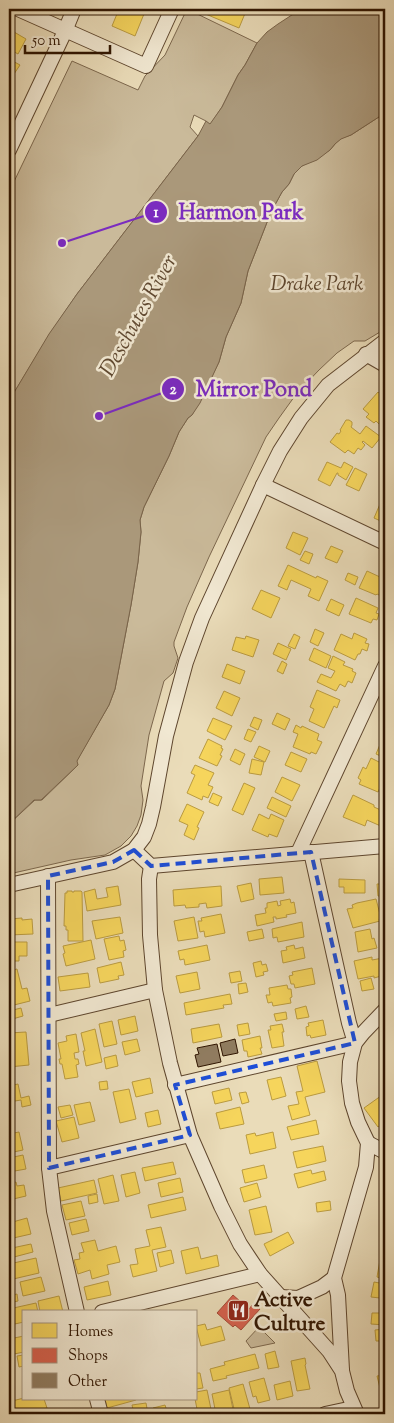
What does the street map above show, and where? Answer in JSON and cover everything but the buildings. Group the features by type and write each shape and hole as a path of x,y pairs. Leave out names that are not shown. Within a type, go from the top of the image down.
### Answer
{"street":[{"path":"18,9 146,66 172,9"},
{"path":"9,150 74,9"},
{"path":"9,885 113,862 134,850 144,837 149,824 166,736 186,662 202,618 263,485 280,451 301,418 328,385 385,340"},
{"path":"366,354 385,365"},
{"path":"263,485 385,543"},
{"path":"356,1043 304,853 385,666"},
{"path":"134,850 151,866 385,846"},
{"path":"151,866 148,884 155,990 175,1085 190,1135 240,1244 260,1274 317,1337 342,1371"},
{"path":"48,876 50,1168 54,1211 77,1310"},
{"path":"49,1015 155,990"},
{"path":"325,1414 355,1411 342,1371 338,1295 334,1278 366,1167 368,1143 352,1103 349,1081 350,1062 356,1043 385,1010"},
{"path":"175,1085 356,1043"},
{"path":"50,1168 190,1135"},
{"path":"368,1143 385,1152"},
{"path":"110,1310 260,1274"},
{"path":"282,1297 298,1298 322,1287 334,1278"},
{"path":"97,1400 101,1414"}],"highlighted area":[{"path":"134,850 151,866 311,852 355,1043 175,1085 190,1135 49,1168 48,876 113,862"}],"green space":[{"path":"187,9 257,43 210,125 194,115 190,127 198,136 77,294 49,335 9,401 9,192 72,61 138,90 145,76 165,55"},
{"name":"Drake Park","path":"385,113 385,329 365,341 354,341 337,353 297,393 266,437 209,557 174,642 178,658 173,673 164,681 149,735 141,786 143,800 141,815 131,836 121,846 105,855 71,860 9,874 9,824 35,800 42,800 78,765 76,762 109,705 115,689 131,605 138,562 141,532 140,520 144,507 179,432 192,415 219,362 226,337 241,303 248,271 271,212 294,174 302,166 330,150 341,138 351,135"},
{"path":"259,1327 275,1343 251,1348 246,1341"}],"water":[{"name":"Deschutes River","path":"301,9 385,9 385,113 351,135 341,139 317,160 302,166 294,174 271,212 248,271 241,303 226,337 219,362 200,403 179,432 144,507 140,520 141,532 138,562 131,605 115,689 109,705 77,761 78,765 41,800 34,800 9,824 9,401 49,334 77,294 198,136 206,121 210,124 222,107 257,43 267,32"}],"place":[{"name":"Harmon Park","path":"62,243"},
{"name":"Mirror Pond","path":"99,416"},
{"name":"Active Culture","path":"238,1311"}]}
